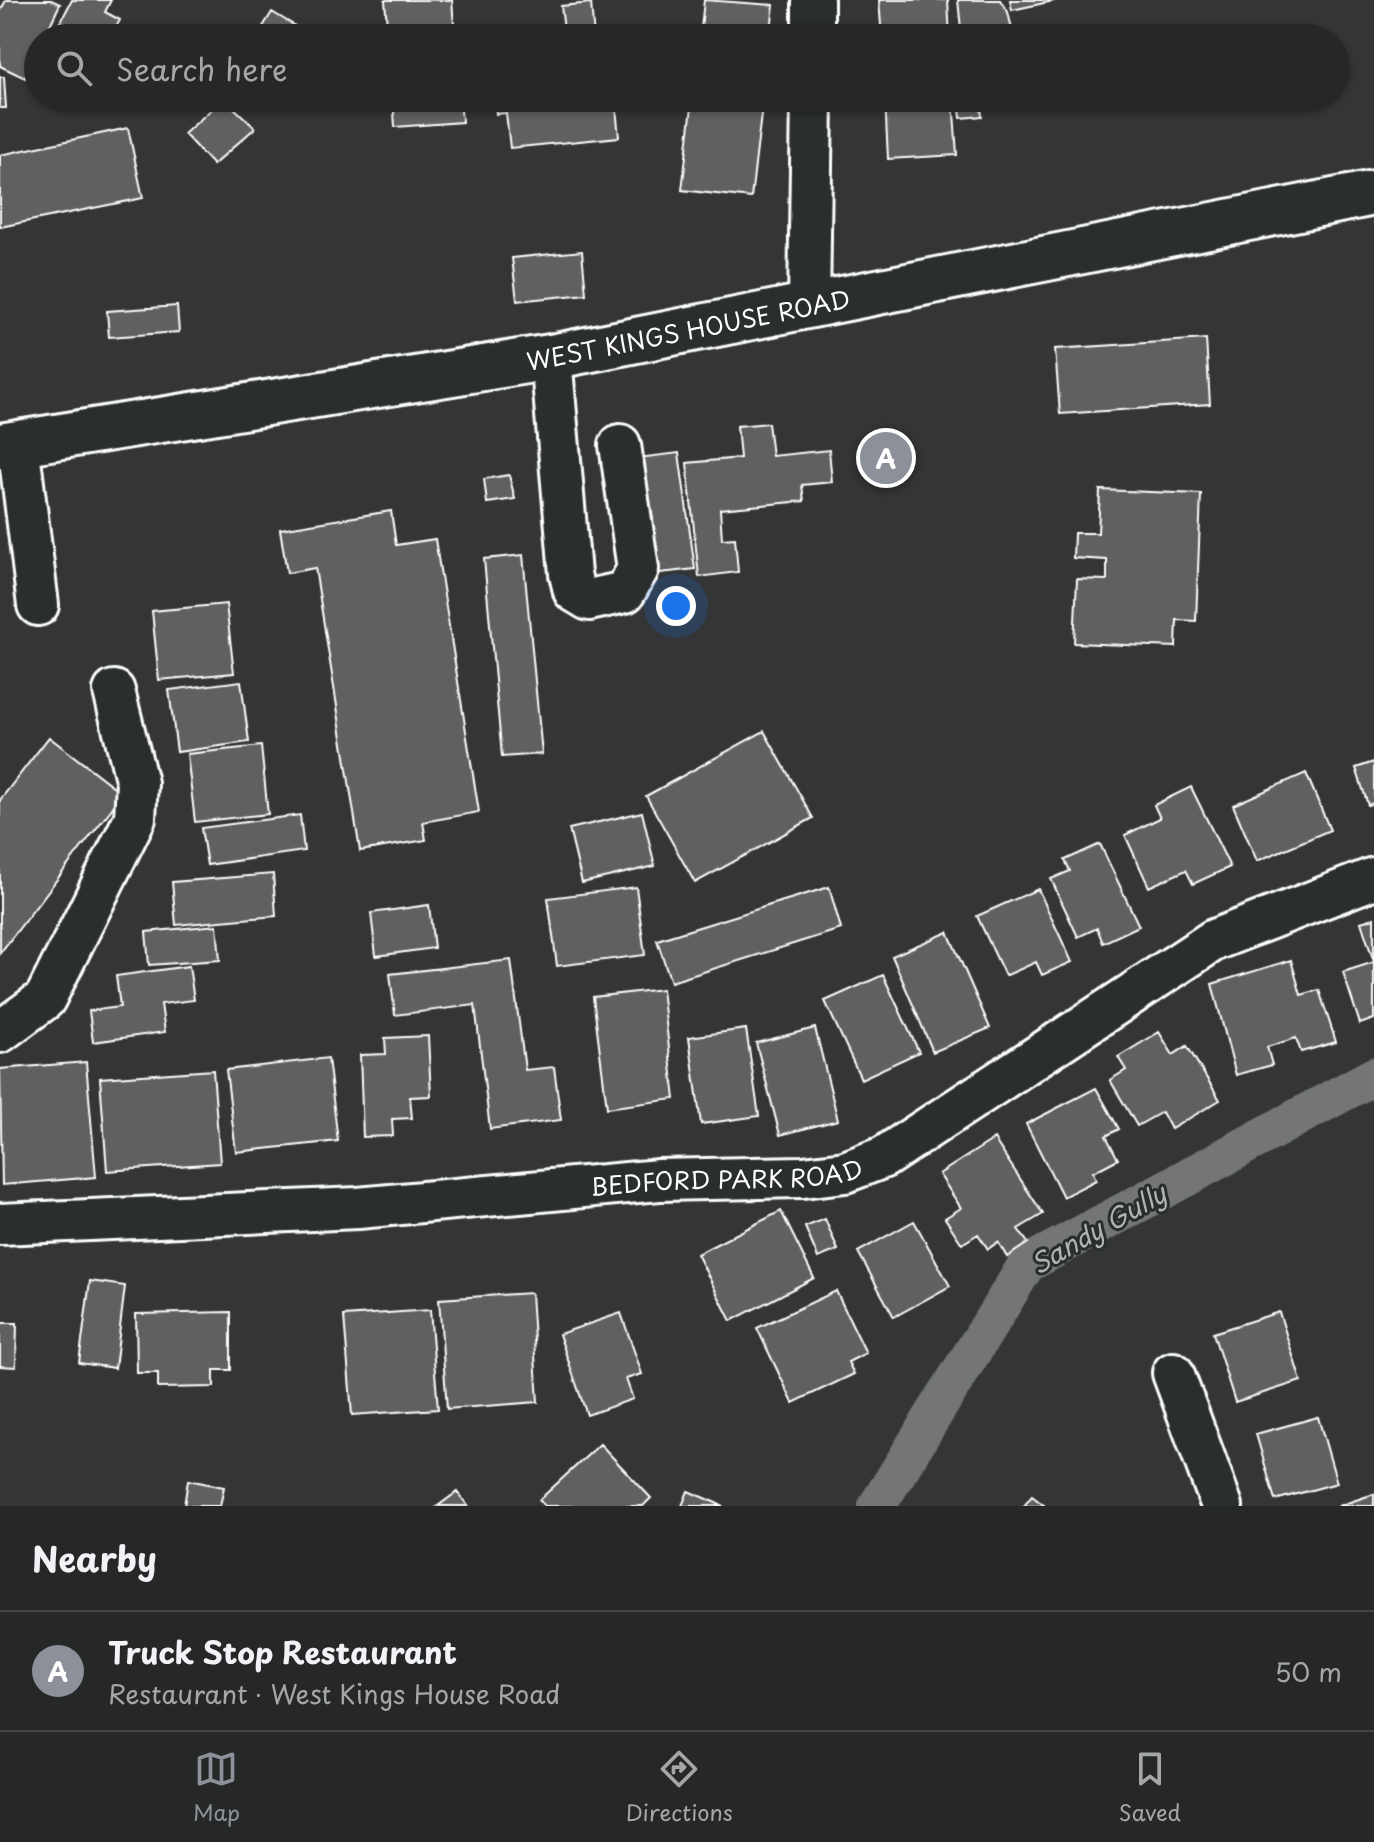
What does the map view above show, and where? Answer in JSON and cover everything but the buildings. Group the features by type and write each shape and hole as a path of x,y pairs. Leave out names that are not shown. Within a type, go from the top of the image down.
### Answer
{"main road":[{"name":"WEST KINGS HOUSE ROAD","path":"9,444 551,357 1374,193"}],"street":[{"path":"813,0 813,24"},
{"path":"809,305 812,112"},
{"path":"551,357 570,574 574,591 589,600 625,592 638,569 620,445"},
{"path":"9,444 38,605"},
{"path":"0,1032 45,999 135,818 137,783 114,691"},
{"name":"BEDFORD PARK ROAD","path":"0,1224 358,1208 659,1180 803,1177 845,1172 884,1157 1214,940 1374,878"},
{"path":"1173,1373 1222,1506"}],"waterway":[{"name":"Sandy Gully","path":"877,1506 1027,1264 1374,1076"}],"place":[{"name":"Truck Stop Restaurant","path":"886,458"}]}
